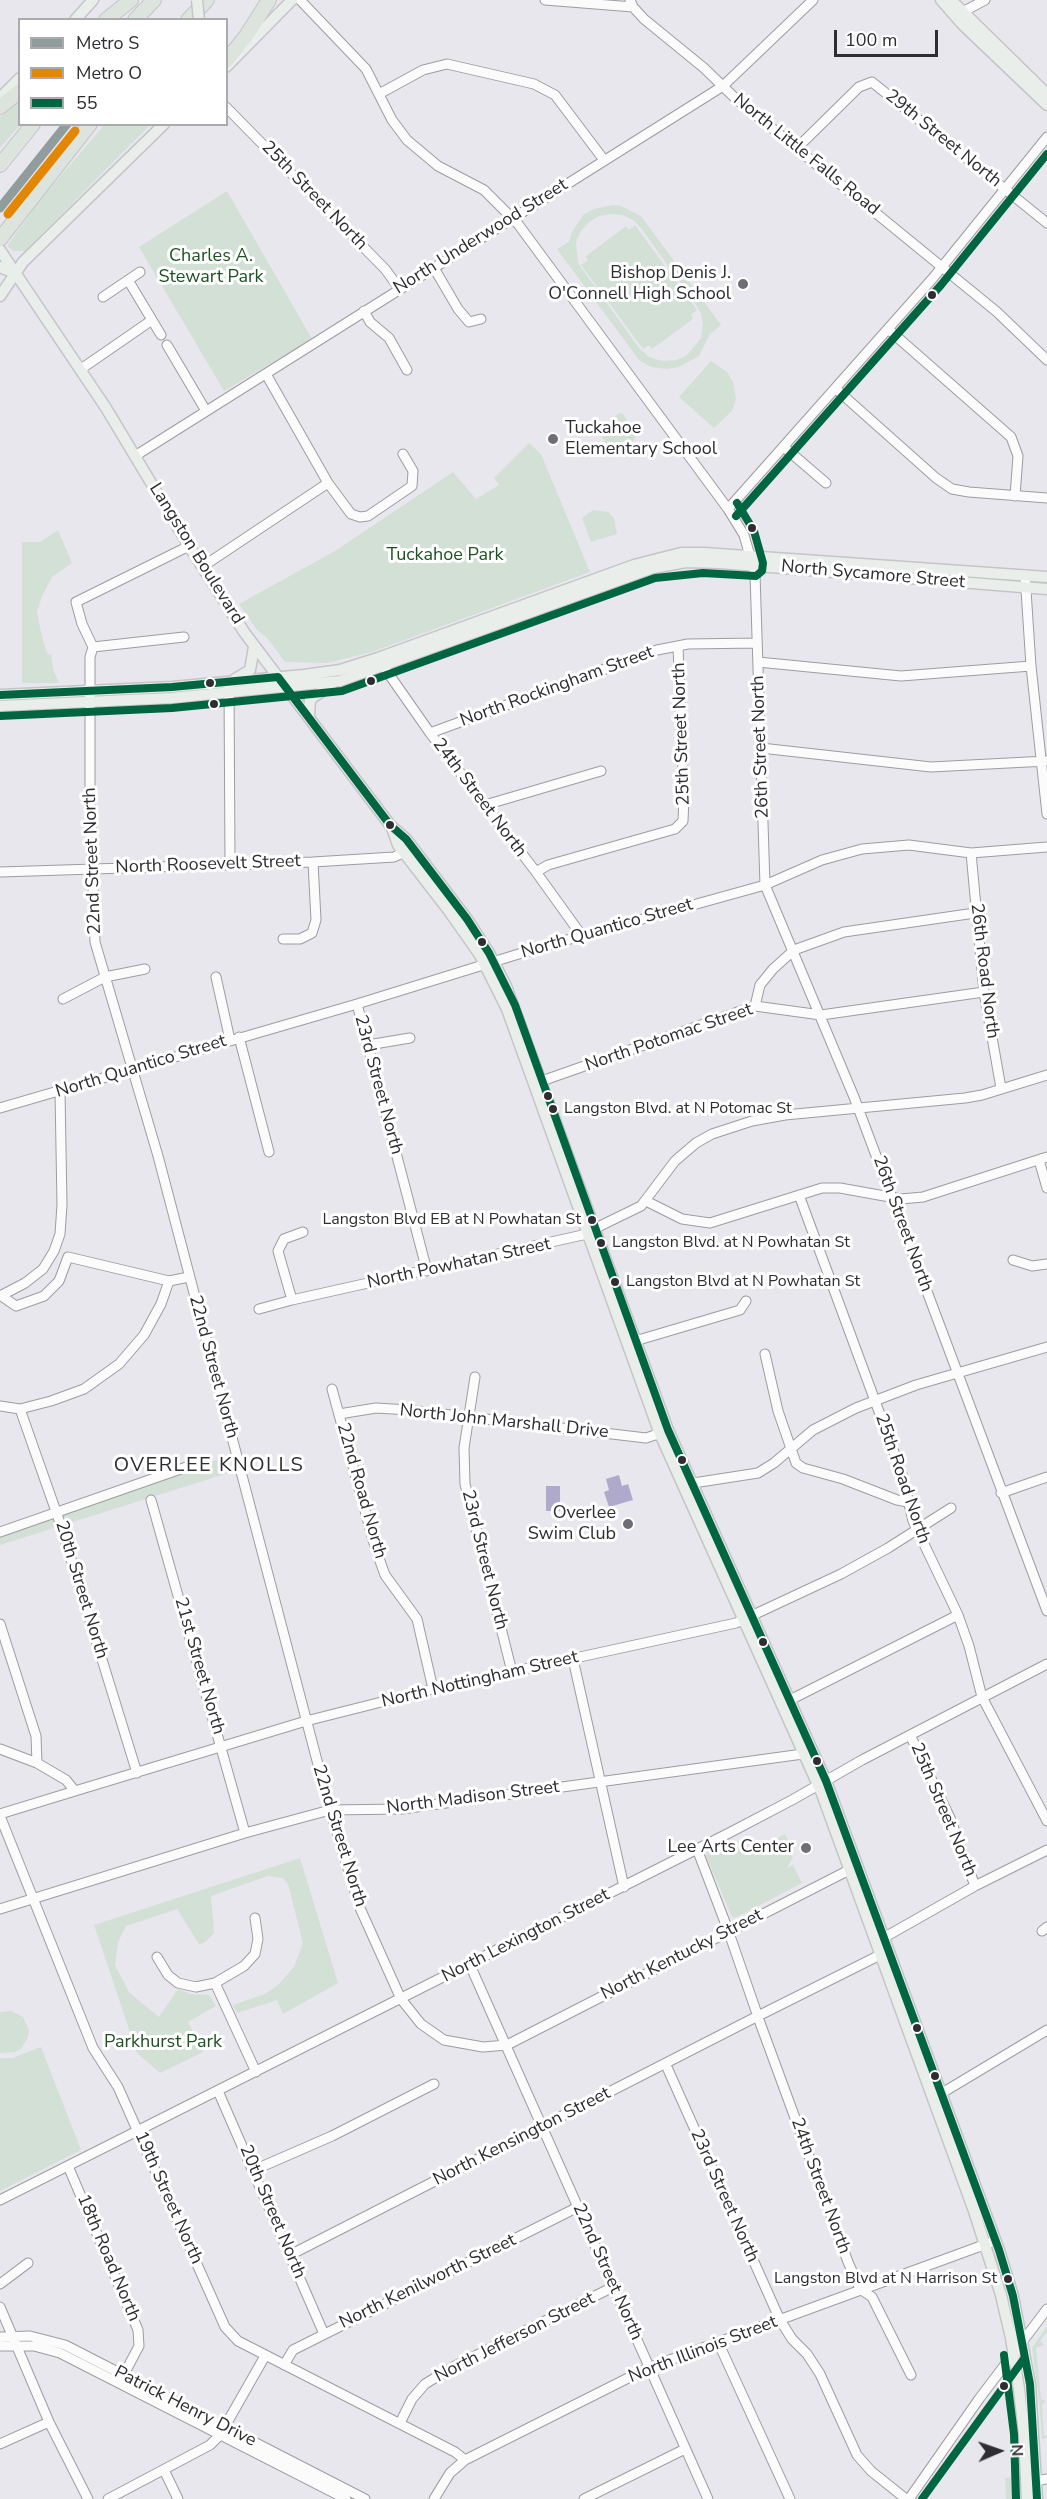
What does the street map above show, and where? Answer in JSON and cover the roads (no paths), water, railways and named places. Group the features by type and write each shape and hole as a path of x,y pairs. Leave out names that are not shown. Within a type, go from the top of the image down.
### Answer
{"highway":[{"path":"108,18 131,0"},
{"path":"137,18 154,0"},
{"path":"190,18 207,0"},
{"path":"228,59 243,41 269,0"},
{"path":"0,107 18,93"},
{"path":"0,165 31,126"},
{"path":"0,239 88,126"}],"main road":[{"path":"77,18 93,0"},
{"path":"197,0 199,18"},
{"path":"228,65 292,0"},
{"path":"941,0 1047,94"},
{"path":"951,0 958,14 1047,105"},
{"path":"0,98 18,80"},
{"path":"0,296 7,268 162,126"},
{"name":"Langston Boulevard","path":"0,250 7,268 81,369 202,567 254,647 409,850 477,934 490,963 515,1005 538,1083 664,1432 822,1783 990,2242 1013,2296 1023,2340 1033,2404 1037,2499"},
{"name":"North Sycamore Street","path":"0,706 229,687 287,688 340,681 381,662 665,556 704,552 752,561 1047,589"},
{"name":"North Sycamore Street","path":"798,565 1047,577"},
{"path":"229,687 250,670 254,647"},
{"name":"North Sycamore Street","path":"229,687 278,677 381,662"},
{"path":"309,718 310,699 340,681"},
{"name":"North Sycamore Street","path":"0,695 90,697"},
{"name":"Langston Boulevard","path":"591,1231 635,1341 664,1432"},
{"name":"Langston Boulevard","path":"990,2242 1014,2354 1024,2433 1037,2481 1027,2499"}],"street":[{"name":"26th Street North","path":"300,0 363,65 393,123 416,150 443,169 486,192 512,218 728,509 744,535 752,561 757,643 765,885 858,1107 1047,1611"},
{"name":"North Little Falls Road","path":"545,0 634,2 644,19 1010,322 1047,360"},
{"name":"North Underwood Street","path":"135,456 723,86 813,0"},
{"path":"958,14 985,0"},
{"path":"380,94 423,70 447,64 534,84 555,95 604,160"},
{"name":"29th Street North","path":"797,148 864,83 871,82 1047,223"},
{"name":"25th Street North","path":"228,108 385,269 399,288"},
{"path":"728,509 942,266 1047,137"},
{"path":"434,268 458,309 470,322 481,319"},
{"path":"103,297 140,272"},
{"path":"128,280 161,335"},
{"path":"364,311 370,322 390,338 407,370"},
{"path":"81,369 152,320"},
{"path":"888,328 1011,437 1018,456 1015,496"},
{"path":"167,345 206,411"},
{"path":"266,374 328,483 349,512 358,517 370,515 412,486 413,471 403,453"},
{"path":"836,388 936,478 952,489 1047,498"},
{"path":"784,447 826,483"},
{"path":"202,567 328,483"},
{"path":"184,637 93,646 82,624 76,602 189,546"},
{"path":"1025,575 1030,666 1044,761 1047,814"},
{"name":"North Rockingham Street","path":"430,733 657,650 678,646 757,643"},
{"name":"22nd Street North","path":"93,646 90,657 90,798 95,942 133,1069 330,1810 360,1908 401,1999 421,2024 444,2040 483,2047 507,2045"},
{"name":"25th Street North","path":"536,872 548,865 674,829 683,821 678,646"},
{"name":"24th Street North","path":"381,662 430,733 582,936"},
{"path":"758,662 901,676 1030,666"},
{"path":"229,687 230,863"},
{"path":"761,748 932,767 1044,761"},
{"path":"485,805 601,771"},
{"name":"North Quantico Street","path":"0,1108 582,936 765,885 822,860 862,849 909,845 971,853 1047,847"},
{"name":"North Roosevelt Street","path":"0,872 313,862 394,857 409,850"},
{"name":"26th Road North","path":"971,853 984,992 1000,1088"},
{"path":"283,939 300,939 312,933 316,920 313,862"},
{"path":"755,1006 760,986 773,969 794,950 844,932 975,913"},
{"path":"63,999 105,977 145,969"},
{"path":"216,977 269,1152"},
{"name":"North Potomac Street","path":"538,1083 755,1006 821,1015 984,992"},
{"name":"23rd Street North","path":"357,1004 427,1271"},
{"path":"368,1045 410,1038"},
{"name":"North Powhatan Street","path":"259,1309 591,1231 638,1208 646,1201 677,1158 712,1134 767,1118 965,1098 1047,1075"},
{"path":"60,1092 62,1205 60,1234 54,1251 43,1269 26,1283 1,1295 4,1300 16,1306 44,1296 59,1281 68,1257 169,1281 189,1276"},
{"path":"646,1201 678,1218 709,1223 819,1189 833,1188 902,1199 926,1196 1043,1159 1047,1188"},
{"name":"25th Road North","path":"799,1195 902,1474 917,1530 969,1646 982,1697 1047,1821"},
{"path":"292,1300 278,1251 284,1239 303,1232"},
{"path":"1013,1260 1032,1266 1047,1264"},
{"path":"0,1406 20,1409 51,1401 84,1389 119,1364 144,1335 161,1304 169,1281"},
{"path":"635,1341 740,1310 746,1301"},
{"path":"687,1484 758,1473 825,1423 874,1401 957,1373 1047,1347"},
{"path":"765,1354 773,1392 796,1463 802,1468 843,1479 908,1502"},
{"name":"23rd Street North","path":"475,1377 464,1448 465,1484 512,1672"},
{"name":"22nd Road North","path":"332,1389 375,1547 385,1575 417,1619 434,1689"},
{"name":"North John Marshall Drive","path":"339,1414 376,1408 646,1438 664,1432"},
{"name":"20th Street North","path":"20,1409 57,1512 137,1773"},
{"path":"0,1532 195,1464"},
{"path":"1001,1493 1047,1477"},
{"name":"21st Street North","path":"151,1500 245,1833"},
{"name":"North Nottingham Street","path":"0,1815 306,1721 434,1689 748,1619 841,1574 951,1508"},
{"path":"786,1702 957,1615"},
{"path":"0,1624 36,1736 37,1763"},
{"path":"573,1659 624,1887"},
{"name":"North Lexington Street","path":"0,2200 624,1887 1047,1664"},
{"name":"25th Street North","path":"910,1735 950,1818 975,1886"},
{"path":"0,1749 37,1763 66,1780 75,1791"},
{"name":"North Madison Street","path":"0,1908 245,1833 330,1810 402,1809 809,1753"},
{"name":"19th Street North","path":"0,1815 93,2048 118,2087 225,2327 238,2341 265,2356 400,2423 455,2452 465,2460"},
{"name":"24th Street North","path":"697,1849 860,2289 872,2297 911,2375"},
{"path":"880,1939 975,1886 1047,1850"},
{"name":"North Kentucky Street","path":"507,2045 854,1867"},
{"path":"157,1957 168,1975 178,1983 196,1987 215,1983 244,1966 255,1954 258,1939 255,1918"},
{"name":"North Kensington Street","path":"290,2255 885,1952"},
{"name":"22nd Street North","path":"470,1965 708,2499"},
{"path":"215,1983 256,2072"},
{"path":"937,2096 1047,2030"},
{"name":"23rd Street North","path":"666,2065 780,2320 820,2374 857,2455 871,2471 908,2499"},
{"path":"254,2170 332,2136 434,2084"},
{"name":"20th Street North","path":"218,2091 324,2334"},
{"name":"18th Road North","path":"68,2166 138,2330 139,2346 121,2379"},
{"name":"North Kenilworth Street","path":"284,2365 293,2350 578,2207"},
{"name":"North Illinois Street","path":"434,2499 450,2473 465,2460 648,2368 990,2242"},
{"path":"0,2284 28,2263"},
{"name":"North Jefferson Street","path":"400,2423 412,2399 425,2384 453,2367 615,2286"},
{"path":"0,2307 49,2422 88,2499"},
{"path":"908,2499 1047,2309"},
{"name":"Patrick Henry Drive","path":"0,2337 53,2351 121,2379 346,2499"},
{"name":"Patrick Henry Drive","path":"0,2346 14,2340"},
{"path":"718,2342 790,2499"},
{"path":"108,2499 210,2445 222,2431 265,2356"},
{"path":"0,2444 49,2422"},
{"name":"Patrick Henry Drive","path":"222,2431 365,2499"},
{"path":"584,2499 686,2449"},
{"path":"164,2470 177,2499"}],"metro line":[{"name":"S","path":"0,208 65,126"},
{"name":"O","path":"8,214 75,131"}],"place":[{"name":"Bishop Denis J. O'Connell High School","path":"743,284"},
{"name":"Tuckahoe Elementary School","path":"553,439"},
{"name":"Langston Blvd. at N Potomac St","path":"553,1109"},
{"name":"Langston Blvd EB at N Powhatan St","path":"592,1220"},
{"name":"Langston Blvd. at N Powhatan St","path":"601,1243"},
{"name":"Langston Blvd at N Powhatan St","path":"615,1282"},
{"name":"Overlee Swim Club","path":"628,1524"},
{"name":"Lee Arts Center","path":"806,1848"},
{"name":"Langston Blvd at N Harrison St","path":"1008,2279"}],"district":[{"name":"OVERLEE KNOLLS","path":"209,1466"}],"park label":[{"name":"Charles A. Stewart Park","path":"211,267"},
{"name":"Tuckahoe Park","path":"445,556"},
{"name":"Parkhurst Park","path":"163,2043"}]}
